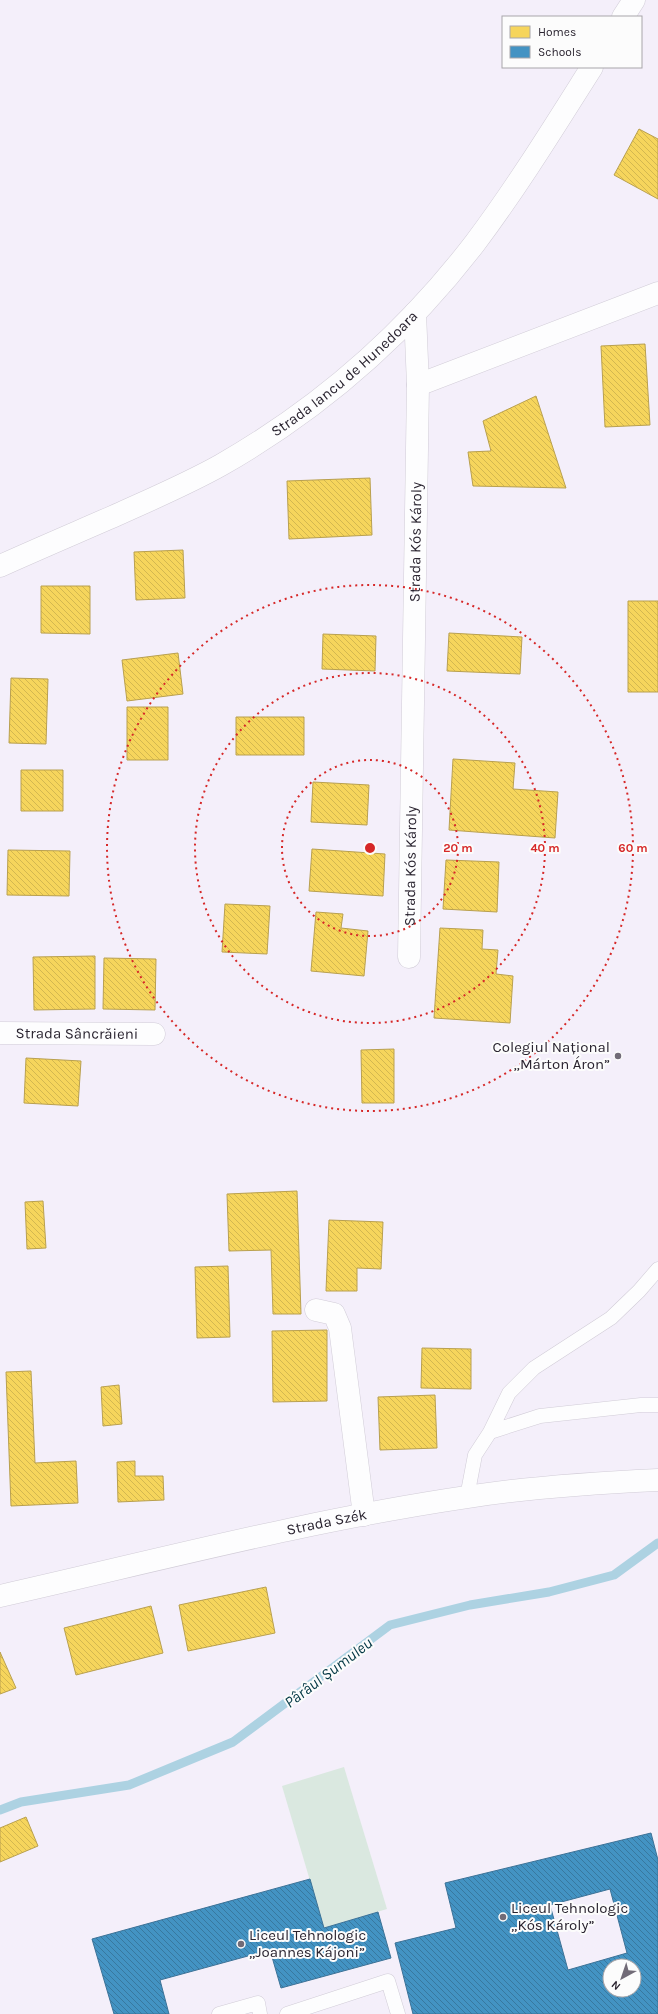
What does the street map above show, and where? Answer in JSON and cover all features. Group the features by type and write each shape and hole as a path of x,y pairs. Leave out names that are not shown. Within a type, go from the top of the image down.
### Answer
{"street":[{"path":"624,16 634,0"},
{"name":"Strada Iancu de Hunedoara","path":"0,566 162,495 220,466 283,426 320,398 386,342 415,313 474,244 508,198 591,68"},
{"path":"418,385 658,293"},
{"name":"Strada Kós Károly","path":"409,957 418,385 415,313"},
{"name":"Strada Sâncrăieni","path":"0,1034 154,1034"},
{"path":"316,1310 334,1314 340,1328 364,1515"},
{"name":"Strada Szék","path":"0,1596 268,1535 364,1515 467,1497 572,1484 658,1480"}],"lane":[{"path":"467,1497 475,1455 490,1432 509,1393 534,1368 611,1318 639,1291 658,1269"},
{"path":"490,1432 540,1416 641,1405 658,1405"},
{"path":"287,2014 388,1981 398,2014"},
{"path":"219,2014 258,2003 260,2014"}],"shaded area":[{"path":"344,1767 387,1909 324,1928 282,1786"}],"building: Homes":[{"path":"639,129 658,139 658,199 614,175"},
{"path":"645,344 650,425 605,427 601,346"},
{"path":"536,396 566,488 473,486 468,452 491,451 483,421"},
{"path":"370,478 372,535 289,539 287,481"},
{"path":"183,550 185,598 136,600 134,552"},
{"path":"41,586 90,586 90,634 41,633"},
{"path":"628,601 658,601 658,692 628,692"},
{"path":"449,633 522,637 520,674 447,671"},
{"path":"323,634 376,636 375,671 322,669"},
{"path":"178,653 183,694 127,701 122,660"},
{"path":"11,678 48,679 46,744 9,743"},
{"path":"127,707 168,707 168,760 127,760"},
{"path":"236,717 304,717 304,755 236,755"},
{"path":"453,759 515,763 513,789 558,792 555,838 449,830"},
{"path":"21,770 63,770 63,811 21,811"},
{"path":"313,782 369,785 367,825 311,822"},
{"path":"312,849 385,854 383,896 309,891"},
{"path":"8,850 70,851 69,896 7,895"},
{"path":"446,860 499,862 497,912 443,909"},
{"path":"225,904 270,906 267,954 222,952"},
{"path":"316,912 343,914 341,928 368,931 364,976 311,971"},
{"path":"440,928 483,930 482,949 498,950 496,974 513,976 510,1023 434,1018"},
{"path":"95,956 95,1009 34,1010 33,957"},
{"path":"104,958 156,959 155,1010 103,1009"},
{"path":"394,1049 394,1103 362,1103 361,1050"},
{"path":"26,1058 81,1061 78,1106 24,1103"},
{"path":"297,1191 301,1314 273,1314 271,1250 229,1251 227,1194"},
{"path":"43,1201 46,1248 27,1249 25,1202"},
{"path":"329,1220 383,1222 381,1269 357,1268 357,1291 326,1291"},
{"path":"228,1266 230,1337 197,1338 195,1267"},
{"path":"327,1330 327,1401 273,1402 272,1331"},
{"path":"422,1348 471,1349 471,1389 421,1388"},
{"path":"31,1371 35,1463 76,1461 78,1503 11,1506 6,1372"},
{"path":"119,1385 122,1424 103,1426 101,1387"},
{"path":"435,1395 437,1448 380,1450 378,1397"},
{"path":"135,1461 135,1476 163,1476 164,1500 118,1502 117,1462"},
{"path":"266,1587 275,1633 188,1651 179,1605"},
{"path":"151,1606 163,1653 76,1675 64,1628"},
{"path":"0,1652 16,1688 0,1694"},
{"path":"26,1817 38,1846 0,1862 0,1828"}],"building: Schools":[{"name":"Liceul Tehnologic „Kós Károly”","path":"651,1833 658,1860 658,2014 413,2014 395,1943 456,1928 445,1883","holes":["610,1889 627,1953 610,1958 642,1958 642,1998 602,1998 602,1960 568,1970 550,1905"]},
{"name":"Liceul Tehnologic „Joannes Kájoni”","path":"310,1879 324,1928 378,1912 391,1958 281,1988 270,1950 160,1980 169,2014 114,2014 92,1939"}],"waterway":[{"name":"Pârâul Șumuleu","path":"0,1810 21,1802 129,1785 233,1742 390,1625 470,1605 549,1592 614,1575 658,1543"}],"place":[{"name":"Colegiul Național „Márton Áron”","path":"618,1056"},
{"name":"Liceul Tehnologic „Kós Károly”","path":"503,1917"},
{"name":"Liceul Tehnologic „Joannes Kájoni”","path":"241,1944"}]}
